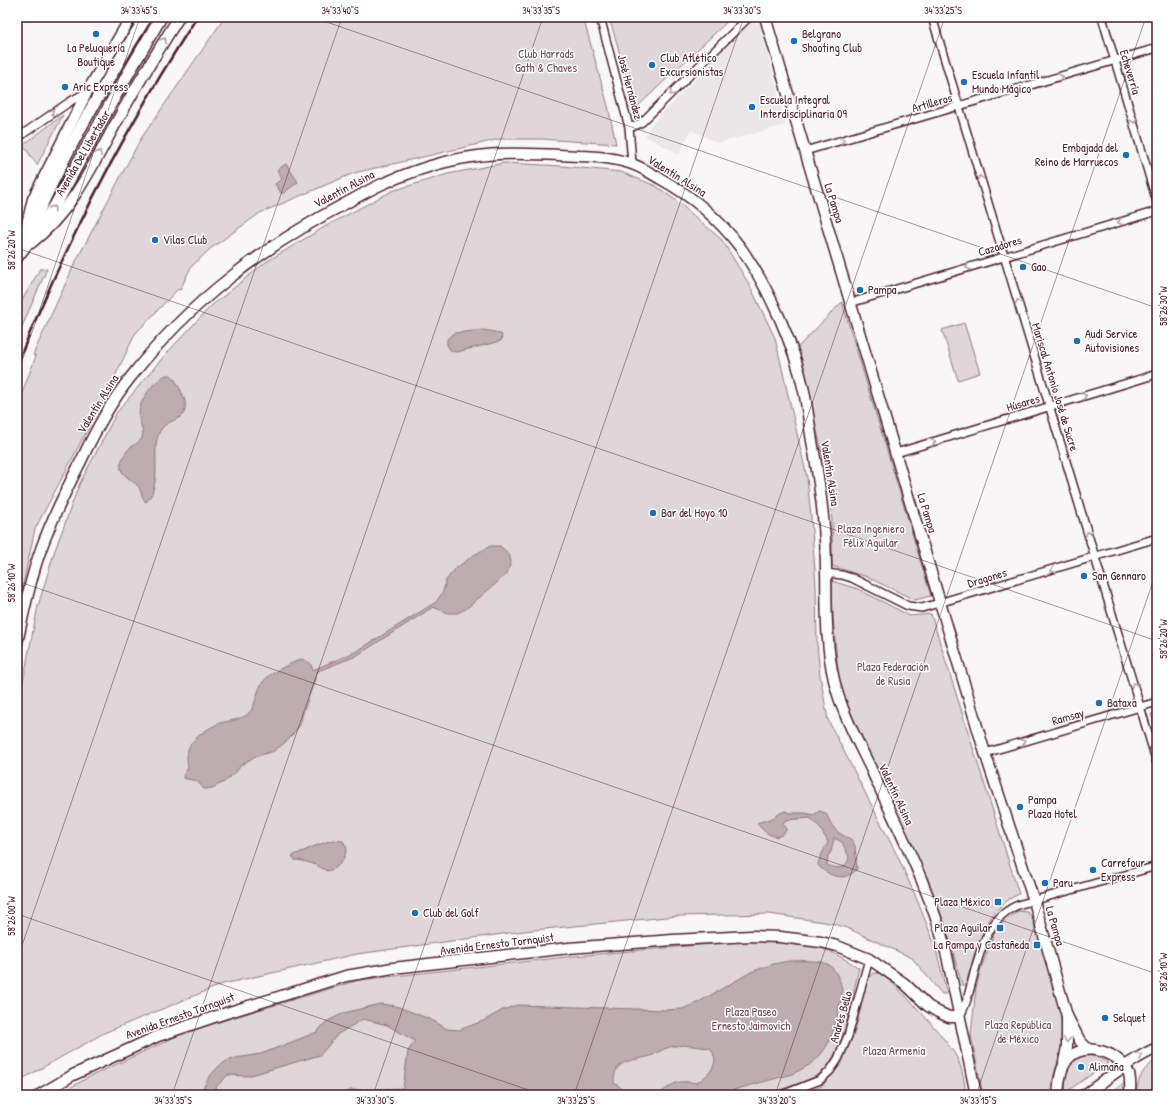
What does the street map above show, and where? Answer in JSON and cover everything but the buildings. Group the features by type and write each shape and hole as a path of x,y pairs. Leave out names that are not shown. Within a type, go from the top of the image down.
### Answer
{"main road":[{"name":"Avenida Del Libertador","path":"19,253 36,215 98,97 146,17"},
{"name":"Avenida Del Libertador","path":"19,253 56,204 111,103 161,17"}],"street":[{"name":"Avenida Del Libertador","path":"19,253 33,199 87,92 132,17"},
{"name":"Avenida Del Libertador","path":"19,253 54,223 81,187 133,93 179,17"},
{"name":"José Hernández","path":"600,17 630,127 632,163"},
{"path":"630,127 642,122 749,17"},
{"name":"La Pampa","path":"765,17 986,753 1034,901 1067,1016 1080,1041 1088,1049"},
{"name":"Mariscal Antonio José de Sucre","path":"932,17 1157,763"},
{"name":"Echeverría","path":"1102,17 1157,202"},
{"name":"Artilleros","path":"805,151 1157,48"},
{"path":"17,128 19,137 71,101 87,92"},
{"name":"Valentín Alsina","path":"17,643 40,551 90,441 110,405 160,343 191,311 221,284 256,257 300,228 385,182 422,169 465,158 493,154 591,157 632,163 688,195 711,214 728,232 755,270 768,294 792,352 803,387 823,509 829,648 834,682 846,717 928,893 945,949 976,1095"},
{"name":"Cazadores","path":"850,303 1157,211"},
{"name":"Húsares","path":"896,453 1157,374"},
{"name":"Dragones","path":"826,573 852,578 901,603 915,608 922,608 1157,538"},
{"name":"Ramsay","path":"986,753 1157,702"},
{"path":"959,1017 966,1003 984,942 994,925 1005,912 1012,907 1157,866"},
{"name":"Avenida Ernesto Tornquist","path":"39,1095 73,1075 158,1036 346,976 393,968 569,948 751,936 804,939 821,942 837,946 869,959 904,983 928,1006 949,1017 959,1017"},
{"name":"Andrés Bello","path":"782,1095 820,1080 830,1071 844,1047 869,959"},
{"name":"La Pampa","path":"1058,1095 1060,1077 1067,1047 1067,1016"},
{"path":"1084,1095 1125,1066 1157,1048"},
{"path":"1064,1064 1069,1057 1081,1050 1096,1050 1109,1055 1120,1061 1125,1066 1130,1079 1130,1095"}],"shaded area":[{"path":"751,22 760,24 786,125 718,143 691,130 679,154 645,136 651,125"},
{"path":"286,164 298,182 282,194 275,184 282,179 277,170"},
{"path":"483,330 502,335 501,341 457,352 451,351 447,345 447,339 454,333"},
{"path":"166,375 171,375 177,384 184,399 185,409 183,415 164,426 158,435 156,444 155,484 152,494 146,502 138,486 122,472 121,463 127,451 142,438 143,432 139,420 139,414 144,397 152,386"},
{"path":"490,546 500,546 509,554 511,562 507,574 466,609 457,613 448,613 433,607 356,656 318,671 300,725 288,740 274,751 254,757 241,765 237,771 224,782 212,788 204,789 197,781 183,778 188,768 187,752 191,743 207,730 220,723 247,715 253,707 261,685 268,677 279,669 302,659 310,663 313,670 357,651 436,602 443,592 446,580 456,568"},
{"path":"785,811 790,813 805,813 814,815 819,811 826,813 835,829 851,839 855,846 857,869 847,876 842,877 832,875 818,865 828,842 819,826 810,818 786,820 782,824 787,828 781,836 772,836 768,834 757,823 770,819","holes":["834,838 842,842 849,857 848,861 844,866 837,868 827,865 828,856 831,852"]},
{"path":"333,840 343,841 347,848 341,863 331,870 327,871 312,864 295,860 292,856 315,846"},
{"path":"789,961 815,961 825,963 834,970 840,981 842,997 831,1037 819,1057 792,1074 715,1095 342,1095 351,1090 403,1088 408,1051 415,1041 387,1025 363,1019 338,1034 320,1055 248,1076 228,1075 216,1087 217,1095 199,1095 210,1076 219,1066 227,1061 261,1054 317,1032 326,1022 344,1013 380,1004 396,1006 432,1020 447,1029 459,1030 483,1021 503,1010 517,1005 665,1010 682,1009 697,1003 751,972 773,964","holes":["683,1045 710,1048 715,1059 714,1064 710,1072 697,1083 677,1083 660,1093 623,1089 614,1083 617,1069 626,1062 653,1055 663,1049 673,1046"]}],"green space":[{"name":"Club Harrods Gath & Chaves","path":"225,17 583,17 608,106 616,144 541,139 500,139 354,173 260,213 210,249 191,267 180,290 178,289 135,334 109,389 35,529 17,612 17,406 36,356 33,355 74,265 140,140"},
{"name":"Club Atlético Excursionistas","path":"609,17 732,17 636,108"},
{"path":"63,115 37,165 23,145"},
{"path":"504,163 562,166 621,172 656,186 678,202 722,240 749,284 775,338 807,477 816,586 817,644 820,676 828,720 898,857 915,895 935,945 947,994 942,994 912,958 847,928 831,923 769,914 677,916 524,931 357,954 223,984 104,1033 17,1082 17,711 38,606 54,553 79,485 117,412 165,355 210,307 266,262 326,226 392,191 448,174"},
{"path":"40,269 47,269 17,338 17,309"},
{"name":"Plaza Ingeniero Félix Aguilar","path":"842,302 931,596 915,600 867,577 832,566 832,515 825,468 811,408 795,350"},
{"path":"964,323 980,373 958,380 942,330"},
{"name":"Plaza Federación de Rusia","path":"832,581 858,589 910,616 931,614 1019,894 1007,901 997,910 989,921 977,946 966,985 962,985 945,924 850,712 839,682 833,616"},
{"path":"1157,712 1157,735 1151,714"},
{"name":"Plaza República de México","path":"1018,911 1027,912 1032,917 1064,1019 1065,1038 1048,1095 983,1095 971,1035 976,988 981,968 996,929"},
{"name":"Plaza Paseo Ernesto Jaimovich","path":"744,941 793,943 821,948 836,954 859,968 842,1038 830,1063 822,1072 812,1078 765,1095 57,1095 89,1077 188,1031 359,980 575,956"},
{"name":"Plaza Armenia","path":"873,973 879,973 896,987 951,1048 956,1056 963,1075 966,1095 800,1095 822,1086 842,1063 855,1031 866,980"},
{"path":"1082,1055 1093,1056 1108,1063 1066,1092 1065,1080 1067,1070 1072,1062"},
{"path":"1157,1060 1157,1095 1136,1095 1138,1084 1144,1070"},
{"path":"1124,1083 1125,1095 1106,1095"}],"railway":[{"path":"17,364 56,274 99,186 146,101 197,17"}],"place":[{"name":"La Peluquería Boutique","path":"96,34"},
{"name":"Belgrano Shooting Club","path":"794,41"},
{"name":"Club Atlético Excursionistas","path":"652,65"},
{"name":"Escuela Infantil Mundo Mágico","path":"964,82"},
{"name":"Aric Express","path":"65,87"},
{"name":"Escuela Integral Interdisciplinaria 09","path":"752,107"},
{"name":"Embajada del Reino de Marruecos","path":"1126,155"},
{"name":"Vilas Club","path":"155,240"},
{"name":"Gao","path":"1023,267"},
{"name":"Pampa","path":"860,290"},
{"name":"Audi Service Autovisiones","path":"1077,341"},
{"name":"Bar del Hoyo 10","path":"653,513"},
{"name":"San Gennaro","path":"1084,576"},
{"name":"Bataxa","path":"1099,703"},
{"name":"Pampa Plaza Hotel","path":"1020,807"},
{"name":"Carrefour Express","path":"1093,870"},
{"name":"Paru","path":"1045,883"},
{"name":"Plaza México","path":"998,902"},
{"name":"Club del Golf","path":"415,913"},
{"name":"Plaza Aguilar","path":"1000,928"},
{"name":"La Pampa y Castañeda","path":"1037,945"},
{"name":"Selquet","path":"1105,1018"},
{"name":"Alimaña","path":"1081,1067"}]}
